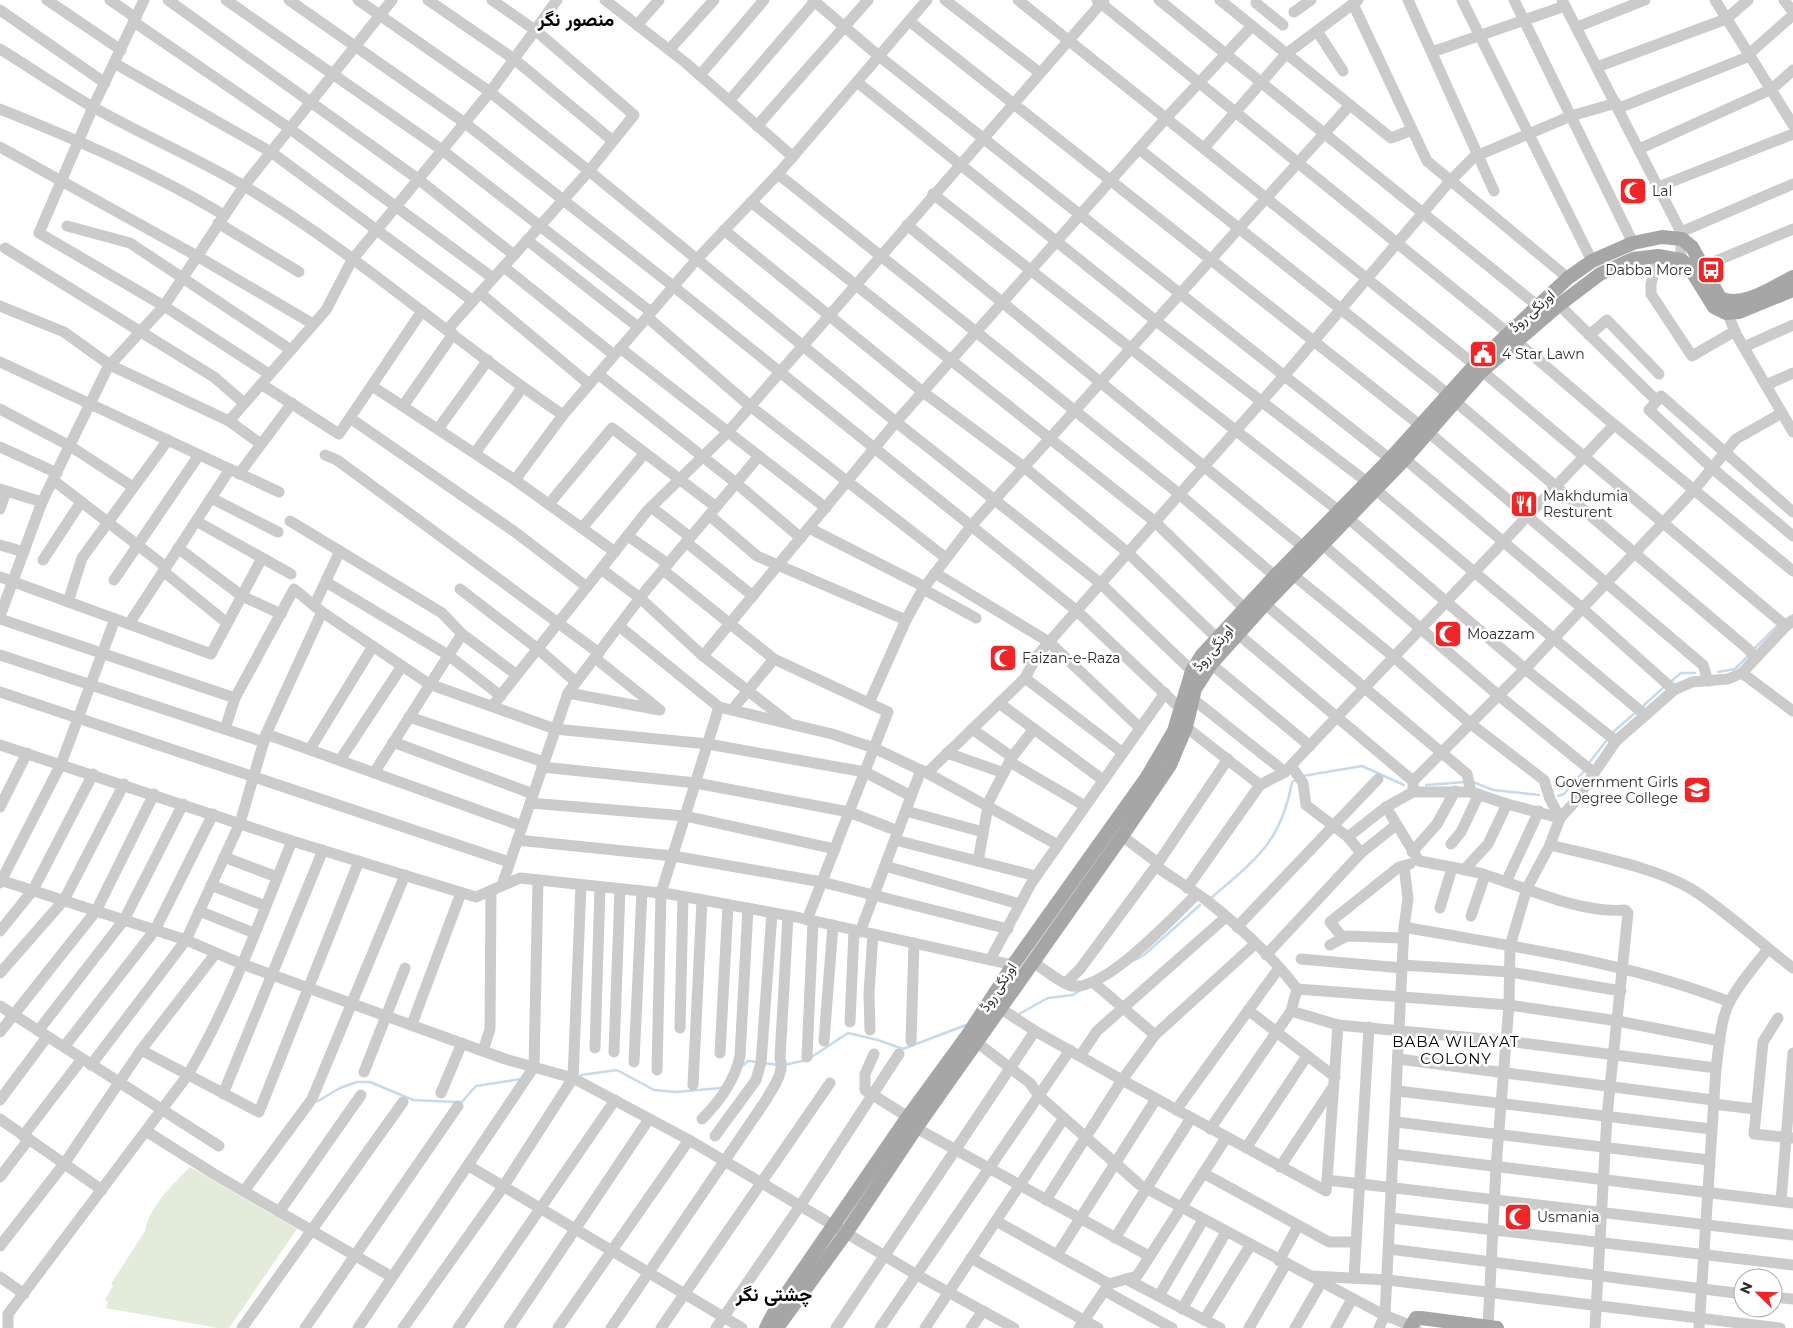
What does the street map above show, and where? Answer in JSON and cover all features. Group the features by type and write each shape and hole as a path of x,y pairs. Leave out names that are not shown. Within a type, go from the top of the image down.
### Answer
{"main road":[{"name":"اورنگی روڈ","path":"972,1039 1013,964 1147,777 1174,731 1192,671 1218,639 1245,609 1285,573 1323,546 1344,515 1371,486 1390,459 1424,429 1479,368 1512,337 1538,306 1568,278 1592,261 1633,243 1682,235"},
{"path":"1682,235 1704,266 1725,306 1738,312 1793,290"},
{"name":"اورنگی روڈ","path":"1512,337 1600,274 1619,264 1632,259 1658,256 1681,260"},
{"path":"1681,260 1688,265 1714,306 1725,306 1742,300 1793,277"},
{"name":"اورنگی روڈ","path":"1371,486 1405,459 1424,429"},
{"name":"اورنگی روڈ","path":"766,1328 776,1308 833,1226 972,1039 1000,1008 1170,765 1186,727 1192,698 1198,682 1211,664 1265,604 1302,546 1344,515"},
{"name":"اورنگی روڈ","path":"777,1328 846,1233 912,1122"},
{"path":"1412,1327 1416,1318 1420,1318 1493,1328"}],"street":[{"path":"6,0 0,11 105,83"},
{"path":"47,0 121,50"},
{"path":"110,0 135,20 289,128 493,278"},
{"path":"144,0 93,107 39,233 164,306 269,374"},
{"path":"168,0 418,179 514,254"},
{"path":"226,0 442,150 540,225 649,314 750,406 946,558"},
{"path":"289,0 465,123 673,286 1076,610 1181,709"},
{"path":"358,0 490,92 589,171 896,422 1100,583 1192,671"},
{"path":"235,698 0,617 42,502 110,365 164,306 244,186 392,0"},
{"path":"428,0 514,59 613,141"},
{"path":"403,406 450,332 476,297 589,171 634,115 535,30 492,0"},
{"path":"229,421 326,310 352,260 490,92 557,0"},
{"path":"605,0 700,75 792,157"},
{"path":"636,25 659,0"},
{"path":"669,50 714,0"},
{"path":"700,75 764,0"},
{"path":"729,101 815,0 880,57 1390,459"},
{"path":"757,126 868,0"},
{"path":"515,480 563,415 696,259 778,174 927,0"},
{"path":"945,0 1040,73"},
{"path":"1018,0 1205,147 1479,368 1785,622 1752,654 1742,673 1728,679 1670,685 1611,737 1588,768 1573,804 1560,818 1550,845 1527,888 1510,947 1509,1005 1496,1167 1490,1293 1493,1328"},
{"path":"1159,0 1538,306"},
{"path":"1220,0 1391,138 1412,130"},
{"path":"1294,12 1311,0"},
{"path":"1408,0 1494,191"},
{"path":"1462,0 1592,261"},
{"path":"1514,0 1633,243"},
{"path":"1577,27 1645,0"},
{"path":"1715,0 1793,125"},
{"path":"1597,66 1726,19 1748,0"},
{"path":"850,1022 857,931 874,895 911,796 924,772 947,753 1025,678 1037,656 1076,610 1284,376 1450,180 1478,155 1571,116 1618,106 1749,55 1793,14 1784,0"},
{"path":"493,705 652,507 728,432 1101,1 1398,243 1512,337 1614,425 1793,571"},
{"path":"704,656 896,422 1082,215 1167,117 1227,54 1248,23 1256,1 1283,25"},
{"path":"1205,147 1286,54 1352,2 1427,161 1568,278"},
{"path":"1432,52 1524,20 1564,3 1682,235 1681,260"},
{"path":"909,21 1424,429 1703,665 1708,680"},
{"path":"1317,31 1343,71"},
{"path":"0,49 93,107 244,186 352,260 488,360 522,388 563,415"},
{"path":"114,63 270,152 476,297 589,384"},
{"path":"1639,149 1772,89 1793,70"},
{"path":"856,82 1156,321 1371,486 1640,710"},
{"path":"869,703 906,620 924,588 971,526 1182,294 1350,105"},
{"path":"0,109 79,141 171,183 299,272"},
{"path":"1658,187 1793,134"},
{"path":"0,147 197,256 314,324"},
{"path":"1139,149 1452,398 1752,654"},
{"path":"778,174 1178,493 1394,657 1470,724 1544,780 1550,799 1560,818"},
{"path":"1682,235 1793,184"},
{"path":"933,194 1344,515 1525,669 1611,737"},
{"path":"751,202 1154,521 1245,609"},
{"path":"907,225 1302,546"},
{"path":"67,226 130,243 291,350"},
{"path":"1704,266 1793,229"},
{"path":"724,230 923,392 1024,467 1127,552 1218,639"},
{"path":"527,240 638,327"},
{"path":"5,248 142,330 214,377 244,403"},
{"path":"1658,256 1651,284 1652,294 1692,356 1735,331"},
{"path":"504,266 617,352 728,432 826,508"},
{"path":"1559,305 1656,400"},
{"path":"0,306 64,332 110,365 229,421 261,444"},
{"path":"1725,306 1735,331 1791,426"},
{"path":"261,384 339,434 422,311"},
{"path":"1589,335 1607,320 1659,374"},
{"path":"1744,347 1793,325"},
{"path":"438,429 488,360"},
{"path":"0,362 279,492"},
{"path":"1766,385 1793,373"},
{"path":"598,374 736,483 801,538"},
{"path":"372,386 515,480 615,552"},
{"path":"475,453 522,388"},
{"path":"1793,512 1660,396 1648,410 1712,468 1793,536"},
{"path":"129,624 211,498 261,444 292,403"},
{"path":"0,409 70,446 133,487"},
{"path":"1348,837 1413,787 1470,724 1525,669 1694,490 1736,439 1782,413"},
{"path":"350,418 515,532 587,587"},
{"path":"1033,962 1070,986 1094,983 1122,965 1192,891 1260,785 1291,770 1298,758 1614,425"},
{"path":"550,504 612,428 680,480 757,556 906,620"},
{"path":"68,602 82,558 168,440"},
{"path":"0,447 55,477 81,502 137,545 227,624"},
{"path":"582,528 645,453"},
{"path":"114,580 199,455"},
{"path":"325,455 337,460 559,622 660,710 568,693"},
{"path":"502,885 568,693 640,598 759,456"},
{"path":"1405,459 1670,685"},
{"path":"0,509 3,490 42,502"},
{"path":"211,498 278,532"},
{"path":"42,560 81,502"},
{"path":"652,507 753,596"},
{"path":"196,521 290,574"},
{"path":"290,521 442,614 462,634 517,675"},
{"path":"809,528 924,588 976,618"},
{"path":"628,536 729,625 774,659 888,712 822,882 810,920 807,1057"},
{"path":"0,544 24,552"},
{"path":"1323,546 1421,628 1498,696 1588,768"},
{"path":"178,548 242,596 280,614"},
{"path":"0,1177 26,1137 186,940 240,823 265,738 340,551"},
{"path":"0,577 211,654 262,558"},
{"path":"601,569 640,598 704,656 790,723"},
{"path":"934,573 1049,642 1140,728"},
{"path":"326,582 448,655 501,696"},
{"path":"225,729 235,698 294,589 318,609 429,684 493,705 556,729 708,744 865,772 911,796"},
{"path":"460,589 538,649 576,682"},
{"path":"1265,604 1442,754 1472,786 1508,804 1560,818"},
{"path":"115,619 61,764 1,881 186,940 242,964 483,1051 573,1078 690,1140 916,1275 1014,1328"},
{"path":"619,626 719,707 832,734 874,748 924,772 1058,844"},
{"path":"374,773 462,634"},
{"path":"1238,634 1337,718 1413,787 1455,791 1472,786"},
{"path":"310,749 374,646"},
{"path":"0,655 225,729 310,749 522,826"},
{"path":"732,710 774,659"},
{"path":"1211,664 1310,746"},
{"path":"340,760 402,666"},
{"path":"1742,673 1793,711"},
{"path":"1025,678 1123,753"},
{"path":"0,692 509,862"},
{"path":"990,960 1036,876 1165,693"},
{"path":"1192,698 1291,770 1303,783 1306,805 1348,837 1361,853"},
{"path":"999,703 1103,780"},
{"path":"657,1070 661,893 719,707"},
{"path":"409,717 543,765 696,783 849,812 896,835 978,861 1036,876"},
{"path":"1186,727 1260,785"},
{"path":"972,729 1011,759 1085,806"},
{"path":"978,861 988,806 1011,759 1034,730"},
{"path":"393,742 532,798 685,816 835,849"},
{"path":"0,745 322,850 476,897 520,878 661,893 810,920 1013,964"},
{"path":"0,807 27,753"},
{"path":"947,753 1004,773"},
{"path":"1066,983 1080,969 1157,864 1228,759"},
{"path":"0,931 33,890 93,774"},
{"path":"1237,927 1378,778"},
{"path":"0,973 64,900 124,784"},
{"path":"1451,844 1461,832 1472,786"},
{"path":"1343,938 1330,922 1415,857 1437,824 1455,791"},
{"path":"0,1032 96,910 154,794"},
{"path":"0,1100 43,1034 124,920 183,804"},
{"path":"1440,908 1458,869 1488,844 1508,804"},
{"path":"1386,807 1415,857 1485,875 1580,905 1628,911 1624,969 1607,1116 1595,1328"},
{"path":"906,811 983,832"},
{"path":"1506,882 1538,811"},
{"path":"64,1047 155,930 213,814"},
{"path":"1266,955 1361,853 1396,825"},
{"path":"1122,836 1226,917 1279,968 1296,989 1509,1005 1618,1022 1720,1041"},
{"path":"8,1328 8,1314 187,1076 202,1050 242,964 292,840"},
{"path":"517,840 673,856 822,882 1008,929"},
{"path":"1550,845 1611,860 1674,880 1694,891 1793,968"},
{"path":"223,1094 273,975 322,850"},
{"path":"224,857 277,877"},
{"path":"141,1050 187,1076 259,1112 359,861"},
{"path":"885,866 1020,904"},
{"path":"1379,1328 1385,1315 1395,1154 1403,933 1408,899 1404,866"},
{"path":"244,1192 312,1099 405,875"},
{"path":"1470,916 1485,875"},
{"path":"358,1328 534,1067 538,880"},
{"path":"403,1328 503,1187 573,1078 581,884"},
{"path":"211,885 266,906"},
{"path":"595,1048 600,887"},
{"path":"614,1052 620,889"},
{"path":"483,1051 490,1029 491,890"},
{"path":"634,1062 642,891"},
{"path":"412,1024 461,893"},
{"path":"680,1028 683,897"},
{"path":"693,1085 702,900"},
{"path":"720,1053 728,905"},
{"path":"702,1119 730,1083 737,1070 740,1056 748,908"},
{"path":"199,911 254,934"},
{"path":"715,1136 756,1080 761,1063 772,913"},
{"path":"611,1328 766,1100 782,1066 780,1058 788,916"},
{"path":"880,1328 1039,1096 1075,1053 1097,1031 1226,917"},
{"path":"824,1041 833,925"},
{"path":"1330,945 1347,936 1403,933 1510,947 1624,969 1695,988 1730,1002"},
{"path":"870,1030 869,992 873,934"},
{"path":"911,1041 914,943"},
{"path":"1046,1200 1122,1080 1155,1035 1255,944"},
{"path":"1699,1324 1713,1102 1720,1041 1730,1002 1737,989 1768,949"},
{"path":"0,1246 64,1164 141,1050 216,953"},
{"path":"1301,959 1510,972 1621,991"},
{"path":"364,1072 405,968"},
{"path":"1176,1110 1279,968"},
{"path":"1094,983 1155,1035"},
{"path":"1210,1129 1291,1011 1296,989"},
{"path":"0,1006 219,1146"},
{"path":"1000,1008 1035,1031 1122,1080 1326,1191 1338,1025"},
{"path":"1248,1010 1307,1056 1334,1080"},
{"path":"1291,1011 1338,1025 1506,1040 1716,1068"},
{"path":"1778,1018 1763,1042 1754,1134 1790,1137"},
{"path":"1354,1278 1369,1027"},
{"path":"836,1328 1035,1031"},
{"path":"972,1039 1030,1083 1039,1096 1114,1164 1146,1188 1250,1246 1352,1299 1412,1327"},
{"path":"441,1093 462,1043"},
{"path":"1395,1154 1707,1194 1787,1202 1793,1053"},
{"path":"874,1054 865,1074 865,1090 955,1150 1148,1256"},
{"path":"716,1328 800,1206 899,1054"},
{"path":"1246,1148 1307,1056"},
{"path":"1399,1059 1610,1085 1756,1109"},
{"path":"1280,1167 1334,1080"},
{"path":"661,1328 830,1083"},
{"path":"1398,1091 1712,1129"},
{"path":"279,1212 361,1095"},
{"path":"1058,1255 1156,1099"},
{"path":"458,1328 615,1100"},
{"path":"242,1328 403,1102"},
{"path":"305,1328 458,1106"},
{"path":"924,1328 1064,1118"},
{"path":"1115,1238 1191,1118"},
{"path":"0,1119 102,1190"},
{"path":"509,1328 576,1231 649,1119"},
{"path":"1396,1122 1709,1160"},
{"path":"146,1132 244,1192 392,1277"},
{"path":"1082,1324 1107,1287 1137,1276 1148,1256 1226,1138"},
{"path":"558,1328 610,1251 690,1140"},
{"path":"469,1166 742,1328"},
{"path":"1203,1173 1329,1242 1356,1242"},
{"path":"1327,1180 1793,1235"},
{"path":"1391,1218 1793,1266"},
{"path":"1159,1296 1203,1220"},
{"path":"996,1221 1058,1255 1172,1328"},
{"path":"1249,1328 1283,1262 1298,1226"},
{"path":"1182,1308 1226,1232"},
{"path":"1204,1320 1250,1246"},
{"path":"1389,1249 1733,1293"},
{"path":"971,1258 1082,1324 1098,1328"},
{"path":"1308,1276 1388,1280 1596,1307 1699,1324 1780,1328"},
{"path":"0,1277 24,1294"},
{"path":"1126,1279 1220,1328"},
{"path":"1295,1328 1321,1282"},
{"path":"1336,1328 1352,1299"},
{"path":"971,1328 983,1311"}],"green space":[{"path":"190,1167 297,1229 229,1328 218,1328 106,1308 108,1302 105,1300 113,1286 111,1284 145,1231 157,1204"}],"waterway":[{"path":"1784,620 1793,615"},
{"path":"1753,650 1779,624"},
{"path":"1718,672 1735,669 1750,654"},
{"path":"1670,682 1681,673 1695,673"},
{"path":"1642,707 1664,687"},
{"path":"1612,733 1636,712"},
{"path":"1589,763 1607,740"},
{"path":"1303,776 1362,766 1404,785"},
{"path":"1558,796 1564,794 1585,770"},
{"path":"1211,898 1264,849 1281,821 1292,782 1296,780"},
{"path":"1426,785 1465,782"},
{"path":"1473,782 1493,790 1539,795"},
{"path":"1135,960 1144,955 1200,905"},
{"path":"1019,1014 1048,998 1073,995 1082,989"},
{"path":"810,1058 848,1033 878,1040 903,1049 966,1025"},
{"path":"784,1065 806,1060"},
{"path":"742,1066 748,1061 757,1062"},
{"path":"764,1063 779,1065"},
{"path":"581,1075 617,1070 654,1090 676,1092 721,1088"},
{"path":"461,1103 476,1086 521,1079"},
{"path":"318,1101 340,1088 357,1082 370,1082 413,1100 456,1102"}],"place":[{"name":"Lal","path":"1633,191"},
{"name":"Dabba More","path":"1711,270"},
{"name":"4 Star Lawn","path":"1483,354"},
{"name":"Makhdumia Resturent","path":"1524,504"},
{"name":"Moazzam","path":"1448,634"},
{"name":"Faizan-e-Raza","path":"1003,658"},
{"name":"Government Girls Degree College","path":"1697,790"},
{"name":"Usmania","path":"1518,1217"}],"district":[{"name":"منصور نگر","path":"576,19"},
{"name":"BABA WILAYAT COLONY","path":"1456,1050"},
{"name":"چشتی نگر","path":"774,1294"}]}
